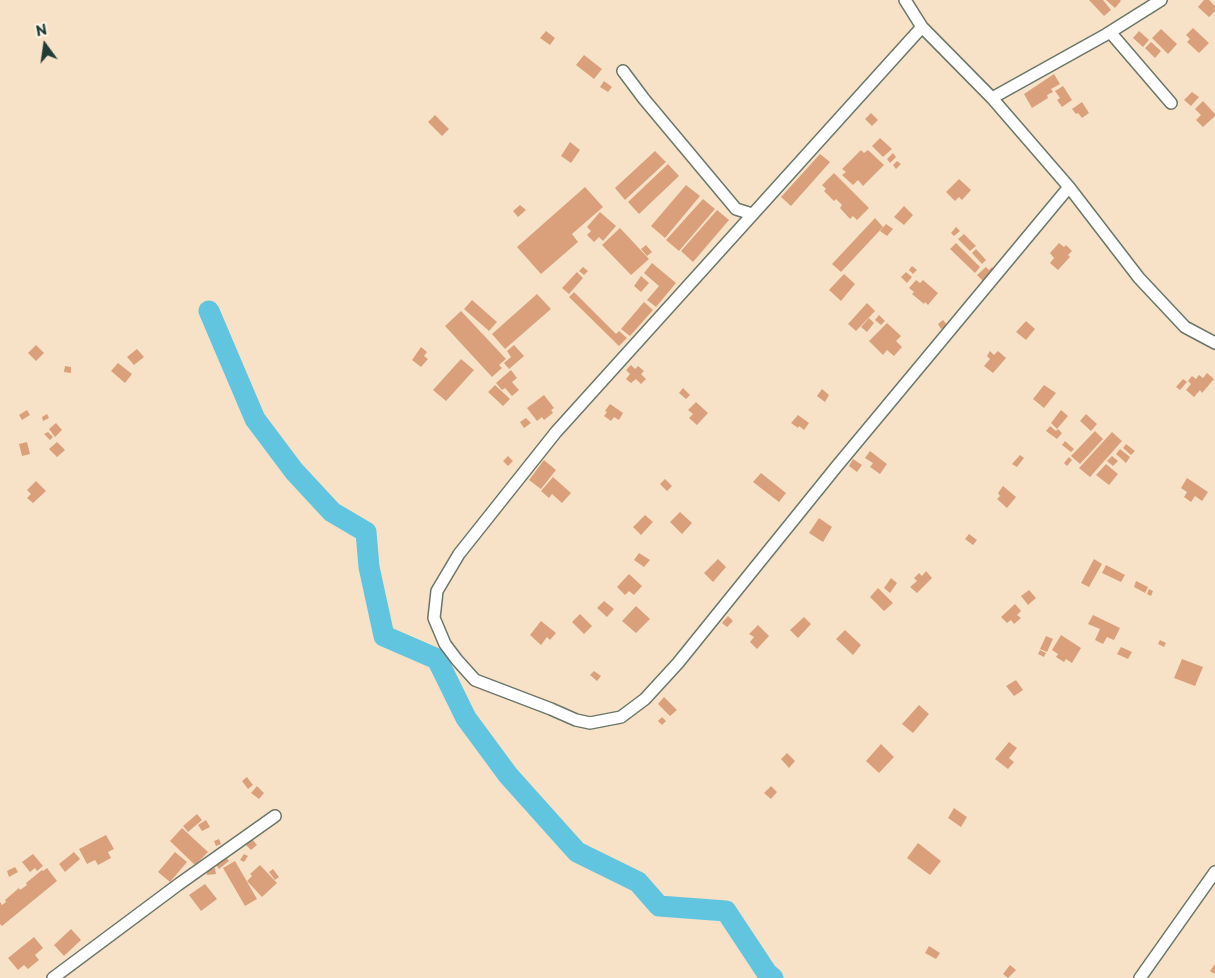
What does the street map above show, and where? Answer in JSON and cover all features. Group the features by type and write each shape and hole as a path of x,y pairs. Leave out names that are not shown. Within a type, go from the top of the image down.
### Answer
{"street":[{"path":"905,0 922,27 992,98 1069,187 1139,278 1185,327 1215,343"},
{"path":"992,98 1110,32 1161,0"},
{"path":"922,27 556,432 459,554 437,591 434,618 445,644 475,680 576,720 590,723 622,718 645,699 678,663 837,466 1069,187"},
{"path":"1110,32 1171,103"},
{"path":"623,70 644,99 736,209 752,214"},
{"path":"53,978 186,879 275,816"},
{"path":"1140,978 1215,872"}],"building":[{"path":"1089,0 1103,0 1111,10 1104,16"},
{"path":"1106,0 1120,0 1121,1 1115,8"},
{"path":"1204,0 1209,0 1215,6 1215,11 1209,17 1198,7"},
{"path":"1193,28 1209,43 1199,53 1187,42 1190,39 1186,35"},
{"path":"1161,29 1177,44 1168,54 1152,38"},
{"path":"546,31 555,38 550,45 540,38"},
{"path":"1139,31 1149,40 1143,47 1133,38"},
{"path":"1151,42 1161,51 1155,58 1145,48"},
{"path":"584,55 602,69 594,79 576,65"},
{"path":"1054,74 1060,84 1051,89 1053,92 1047,95 1048,98 1032,108 1024,94"},
{"path":"604,81 612,87 608,92 600,87"},
{"path":"1063,86 1072,100 1062,107 1057,100 1060,98 1055,91"},
{"path":"1192,92 1199,97 1191,106 1184,100"},
{"path":"1203,101 1215,116 1203,127 1196,120 1201,115 1195,109"},
{"path":"1082,102 1089,113 1082,118 1072,109"},
{"path":"871,113 878,120 872,126 865,119"},
{"path":"435,115 449,129 442,136 428,122"},
{"path":"880,138 892,149 883,157 872,146"},
{"path":"570,142 580,150 571,163 561,156"},
{"path":"861,150 864,153 868,150 884,165 863,186 858,180 853,185 842,175 846,172 842,169"},
{"path":"655,151 666,162 625,200 615,188"},
{"path":"893,153 896,157 890,163 887,159"},
{"path":"820,154 830,162 791,206 781,197"},
{"path":"897,161 901,164 896,169 893,165"},
{"path":"668,164 679,176 639,214 628,202"},
{"path":"834,173 869,208 857,220 853,216 850,219 840,208 842,205 836,199 834,201 824,191 826,189 822,185"},
{"path":"959,179 971,190 962,200 959,197 955,201 946,192"},
{"path":"686,185 700,196 665,238 651,226"},
{"path":"585,187 603,207 572,234 578,242 541,274 517,247"},
{"path":"703,199 715,209 679,251 666,240"},
{"path":"520,205 526,210 518,217 513,211"},
{"path":"904,206 913,215 904,225 894,217"},
{"path":"717,210 729,220 693,262 681,251"},
{"path":"600,212 616,226 603,241 599,237 594,242 587,235 591,231 587,227"},
{"path":"875,218 883,227 841,272 832,264"},
{"path":"886,224 893,229 887,236 880,231"},
{"path":"956,227 960,231 954,236 951,233"},
{"path":"620,228 649,259 631,275 602,245"},
{"path":"964,234 976,246 970,251 958,239"},
{"path":"956,243 980,267 975,273 950,249"},
{"path":"1059,243 1064,247 1066,245 1072,251 1068,255 1070,257 1058,270 1050,263 1054,258 1050,253"},
{"path":"646,245 652,252 647,256 641,249"},
{"path":"976,249 986,260 982,264 972,253"},
{"path":"652,263 676,283 656,307 647,300 659,286 644,273"},
{"path":"912,266 917,270 913,274 909,270"},
{"path":"583,267 588,271 584,275 579,271"},
{"path":"986,267 989,270 992,267 996,271 984,282 977,275"},
{"path":"577,272 583,278 569,294 562,288"},
{"path":"906,272 912,277 907,283 901,277"},
{"path":"844,274 855,284 841,301 829,290"},
{"path":"641,276 649,283 641,292 634,286"},
{"path":"916,280 920,283 923,280 938,293 928,305 912,294 914,292 909,288"},
{"path":"574,292 616,334 619,331 627,338 619,346 569,297"},
{"path":"537,294 551,309 505,349 492,334"},
{"path":"472,300 497,322 489,331 464,309"},
{"path":"644,302 653,310 630,336 621,329"},
{"path":"867,303 875,311 856,331 848,324"},
{"path":"461,311 506,359 499,365 502,368 492,377 445,326"},
{"path":"879,315 885,321 881,325 875,320"},
{"path":"869,318 874,323 867,332 861,327"},
{"path":"943,320 947,325 941,329 938,324"},
{"path":"1026,321 1035,329 1026,340 1016,332"},
{"path":"887,323 901,336 896,341 902,347 894,356 887,350 883,355 869,341"},
{"path":"36,345 44,353 36,361 28,353"},
{"path":"514,345 524,356 509,369 504,363 511,357 507,351"},
{"path":"421,347 427,352 424,356 428,359 421,367 412,360"},
{"path":"137,349 144,357 134,365 127,357"},
{"path":"990,351 994,355 998,351 1006,358 993,373 984,366 990,359 987,356"},
{"path":"461,359 474,370 446,401 433,390"},
{"path":"118,363 132,374 125,383 111,371"},
{"path":"631,365 635,369 638,366 644,371 641,374 646,379 641,384 636,379 631,383 626,379 630,374 626,370"},
{"path":"65,366 71,367 71,373 64,372"},
{"path":"511,370 517,378 512,382 519,390 512,396 505,388 502,390 496,383"},
{"path":"1207,373 1214,379 1202,393 1200,390 1194,397 1186,390 1191,384 1188,381 1192,376 1196,379 1199,375 1203,378"},
{"path":"1183,379 1187,382 1180,390 1176,387"},
{"path":"495,385 510,399 503,406 488,392"},
{"path":"1044,385 1056,393 1044,408 1033,399"},
{"path":"683,388 690,395 686,399 679,393"},
{"path":"822,389 829,395 825,402 817,396"},
{"path":"544,395 554,408 551,410 553,413 544,420 542,417 537,421 527,408"},
{"path":"696,402 708,413 697,425 689,418 693,414 688,410"},
{"path":"610,404 623,413 619,420 614,417 611,421 604,416"},
{"path":"27,410 30,415 22,420 19,415"},
{"path":"1061,410 1068,416 1057,429 1051,423"},
{"path":"47,414 49,418 43,421 42,417"},
{"path":"1086,414 1097,424 1091,431 1080,421"},
{"path":"798,415 809,423 804,430 791,423"},
{"path":"526,418 531,423 524,428 520,422"},
{"path":"56,423 62,430 55,437 49,429"},
{"path":"1050,426 1062,433 1057,439 1046,431"},
{"path":"1095,431 1103,439 1080,464 1071,456"},
{"path":"48,432 53,437 50,440 44,434"},
{"path":"1112,432 1122,441 1090,477 1079,468"},
{"path":"1065,441 1074,449 1071,452 1062,445"},
{"path":"27,442 30,454 22,456 19,444"},
{"path":"57,442 65,450 57,457 49,449"},
{"path":"1126,444 1135,451 1131,455 1123,448"},
{"path":"1120,449 1130,457 1126,463 1116,454"},
{"path":"870,451 887,464 880,474 870,467 873,463 865,458"},
{"path":"1020,455 1024,458 1017,467 1012,464"},
{"path":"508,456 513,461 508,466 503,461"},
{"path":"1112,456 1118,461 1113,466 1107,461"},
{"path":"1069,457 1072,460 1067,466 1064,463"},
{"path":"853,459 862,465 857,472 849,466"},
{"path":"544,460 556,470 541,489 529,480"},
{"path":"1106,464 1118,474 1109,485 1096,475"},
{"path":"761,473 786,493 779,502 753,482"},
{"path":"553,477 571,493 562,503 552,494 549,498 541,491"},
{"path":"1187,478 1208,492 1202,501 1195,496 1191,502 1184,497 1187,492 1181,488"},
{"path":"665,479 672,486 667,491 660,484"},
{"path":"36,481 46,491 33,503 27,498 31,494 27,490"},
{"path":"1003,486 1016,497 1007,508 997,499 1000,496 998,493"},
{"path":"680,512 692,523 682,534 670,522"},
{"path":"645,515 653,522 641,535 633,527"},
{"path":"819,518 832,527 823,542 809,533"},
{"path":"969,534 977,540 973,545 965,539"},
{"path":"639,553 650,560 644,567 634,560"},
{"path":"718,559 726,567 713,582 704,573"},
{"path":"1094,559 1102,564 1089,587 1081,583"},
{"path":"1106,565 1125,575 1121,582 1102,573"},
{"path":"926,571 932,578 917,593 910,587 917,581 914,578 919,573 922,576"},
{"path":"629,574 642,586 634,595 629,591 625,595 617,587"},
{"path":"891,578 897,583 890,593 884,588"},
{"path":"1136,581 1148,587 1145,593 1134,587"},
{"path":"878,588 893,603 884,611 870,597"},
{"path":"1149,589 1153,591 1151,596 1147,594"},
{"path":"1029,590 1036,598 1028,605 1021,596"},
{"path":"604,601 614,609 607,617 597,608"},
{"path":"1015,604 1021,611 1017,615 1021,618 1014,624 1011,620 1007,623 1001,617"},
{"path":"636,606 650,619 636,633 622,621"},
{"path":"580,614 592,626 584,634 572,622"},
{"path":"1093,615 1120,628 1114,640 1107,637 1103,644 1095,640 1100,629 1088,624"},
{"path":"728,616 733,621 727,627 722,623"},
{"path":"804,617 811,624 798,638 790,630"},
{"path":"541,621 556,633 550,640 547,637 541,645 530,635"},
{"path":"758,625 769,636 757,649 750,642 754,637 749,634"},
{"path":"845,630 861,645 853,655 836,639"},
{"path":"1061,635 1081,648 1072,663 1066,659 1064,662 1056,657 1058,654 1052,650"},
{"path":"1046,636 1053,639 1047,652 1040,649"},
{"path":"1160,640 1166,643 1164,647 1158,644"},
{"path":"1121,647 1132,652 1128,659 1117,654"},
{"path":"1040,650 1046,653 1044,657 1038,654"},
{"path":"1182,659 1203,667 1195,686 1174,678"},
{"path":"594,671 601,676 597,681 590,675"},
{"path":"1016,680 1023,690 1014,696 1006,686"},
{"path":"664,697 677,710 670,716 658,704"},
{"path":"919,705 929,714 913,733 902,724"},
{"path":"662,717 666,721 662,725 658,721"},
{"path":"1009,742 1017,748 1009,758 1014,762 1008,769 995,759"},
{"path":"881,744 894,757 879,773 866,761"},
{"path":"787,753 795,761 789,768 781,759"},
{"path":"247,777 253,785 248,789 242,781"},
{"path":"257,786 264,793 259,799 251,793"},
{"path":"771,786 777,792 771,799 764,793"},
{"path":"954,808 967,817 961,827 948,818"},
{"path":"197,814 202,820 188,832 183,826"},
{"path":"206,820 210,827 202,831 198,825"},
{"path":"182,828 208,852 195,865 170,841"},
{"path":"106,835 114,849 108,852 111,858 98,865 95,860 87,864 79,849"},
{"path":"219,839 221,844 216,846 214,841"},
{"path":"252,839 257,845 251,850 246,845"},
{"path":"918,843 941,861 930,875 907,858"},
{"path":"74,852 80,859 65,872 59,864"},
{"path":"175,852 187,862 170,882 158,872"},
{"path":"33,854 43,866 37,871 35,868 30,872 22,862"},
{"path":"244,854 248,856 244,862 240,860"},
{"path":"226,857 229,861 219,869 216,865"},
{"path":"235,861 257,899 245,906 223,868"},
{"path":"260,865 277,883 262,897 247,881 252,876 250,874"},
{"path":"15,867 18,872 9,877 7,871"},
{"path":"47,868 57,881 2,926 0,924 0,902 2,905 19,888 20,890 27,885 26,883"},
{"path":"215,868 216,874 207,875 206,870"},
{"path":"273,869 279,877 275,880 269,872"},
{"path":"205,884 217,899 201,911 189,895"},
{"path":"71,929 81,940 64,956 54,945"},
{"path":"34,937 43,948 35,955 39,960 28,969 24,965 18,970 8,958"},
{"path":"929,946 940,953 936,959 925,953"},
{"path":"1215,964 1215,974 1210,971"},
{"path":"1010,965 1016,970 1008,978 1003,974"}],"waterway":[{"path":"209,311 255,419 294,471 332,512 366,532 369,567 384,636 437,659 466,718 508,775 577,852 638,882 659,906 726,911 767,973 773,978"}]}
